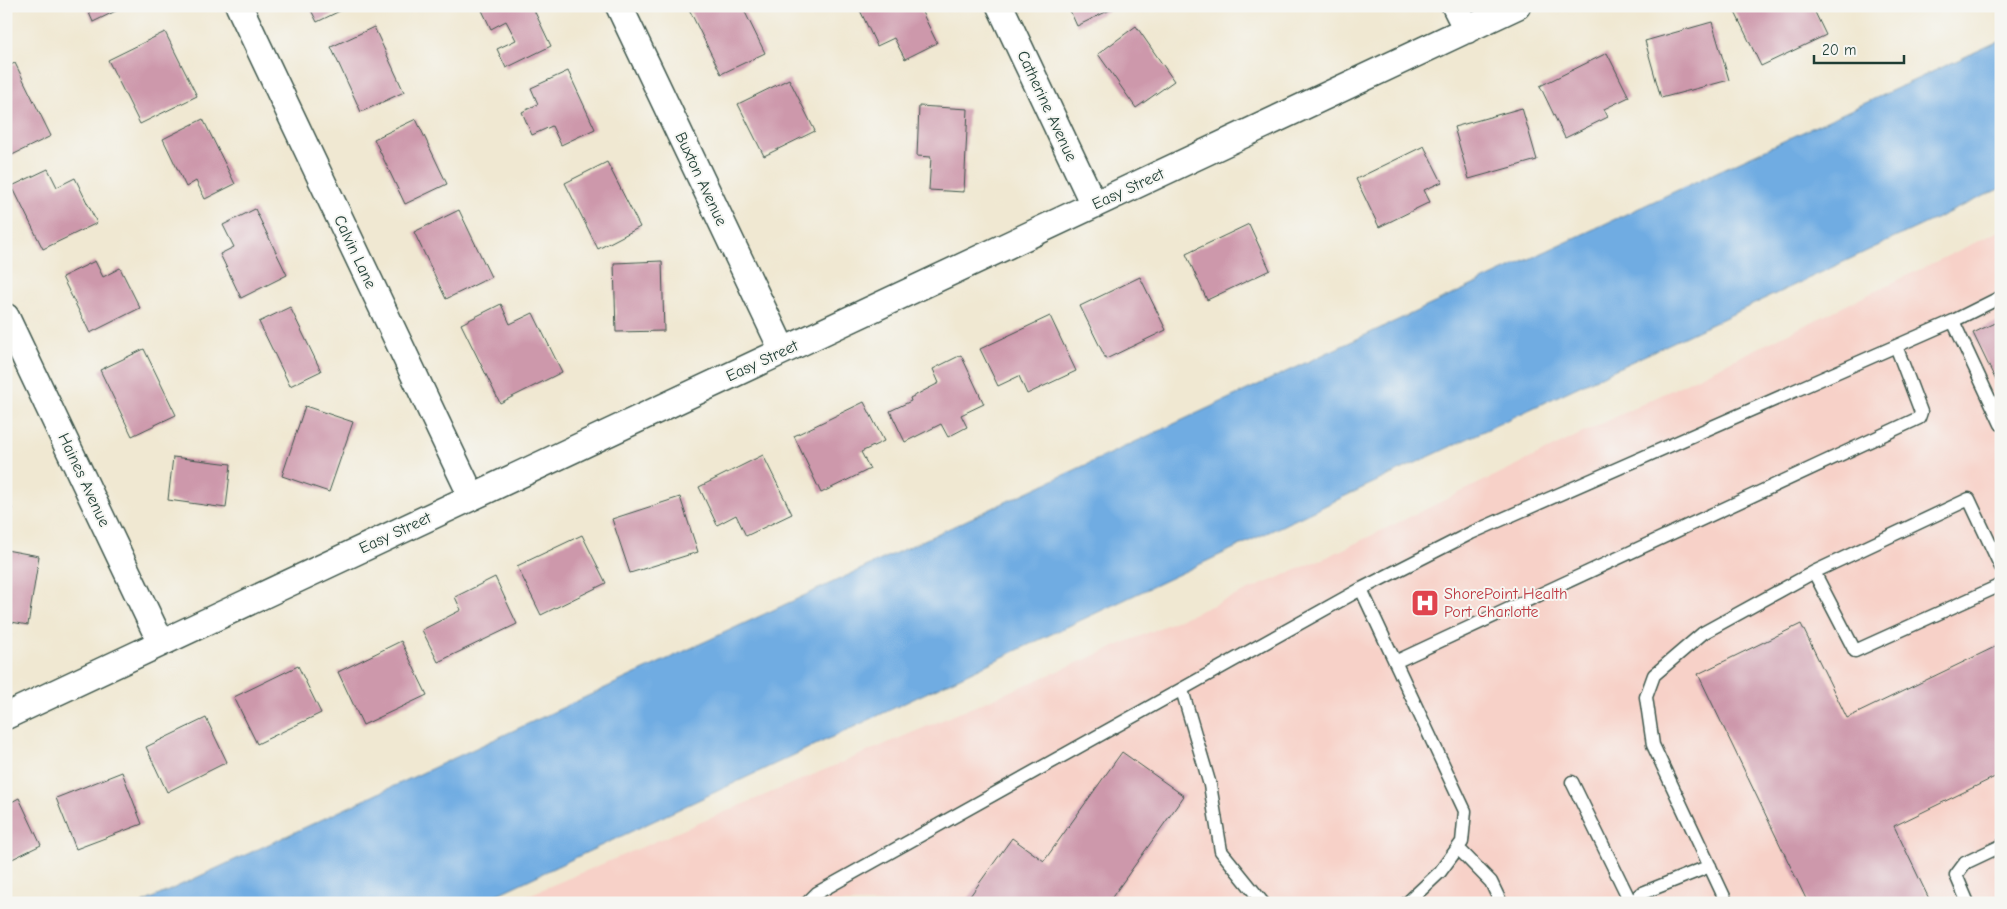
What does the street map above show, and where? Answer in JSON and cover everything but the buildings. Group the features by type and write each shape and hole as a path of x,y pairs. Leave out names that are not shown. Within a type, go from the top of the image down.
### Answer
{"street":[{"name":"Calvin Lane","path":"239,6 472,497"},
{"name":"Buxton Avenue","path":"619,6 783,351"},
{"name":"Catherine Avenue","path":"1000,6 1094,205"},
{"path":"1456,6 1467,30"},
{"name":"Easy Street","path":"6,716 1517,6"},
{"name":"Haines Avenue","path":"6,317 161,643"}],"lane":[{"path":"807,903 817,893 1361,589 1472,533 1953,321 2001,297"},
{"path":"1953,321 2001,424"},
{"path":"1395,662 1919,418 1922,412 1896,346"},
{"path":"1728,903 1653,745 1646,697 1654,675 1703,633 1814,572 1969,499 2001,567"},
{"path":"1814,572 1855,651 2001,585"},
{"path":"1361,589 1465,811 1462,842 1440,872 1407,903"},
{"path":"1182,690 1210,785 1221,850 1263,903"},
{"path":"1572,782 1633,903 1640,894 1710,866"},
{"path":"1968,903 1956,875 1965,863 2001,846"},
{"path":"1458,848 1491,882 1501,903"}],"shaded area":[{"path":"2001,230 2001,903 510,903 1327,557"}],"water":[{"path":"2001,40 2001,188 479,903 142,903"}],"place":[{"name":"ShorePoint Health Port Charlotte","path":"1425,603"}]}
